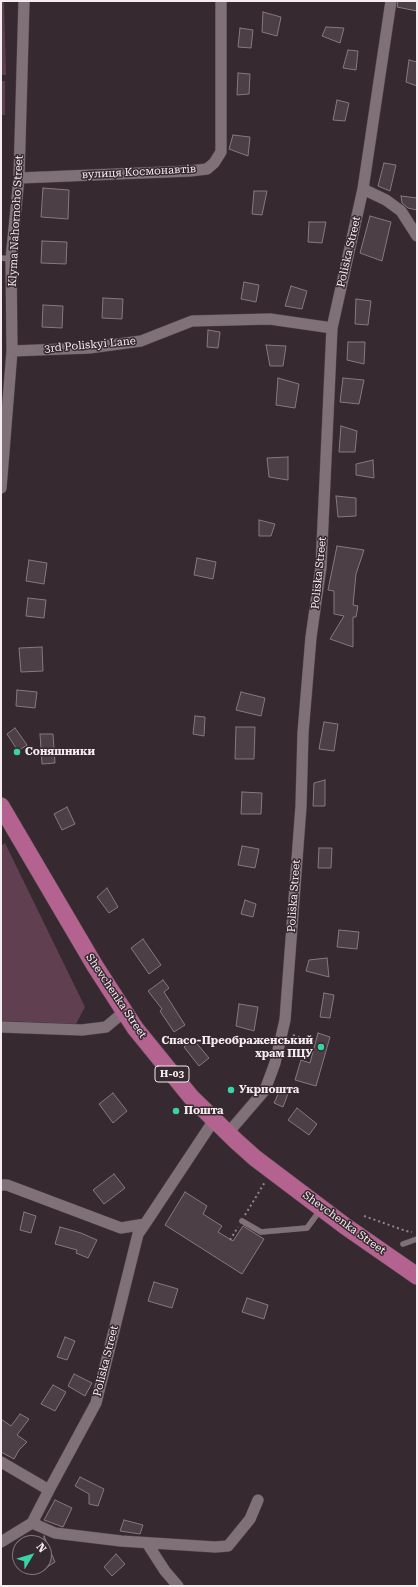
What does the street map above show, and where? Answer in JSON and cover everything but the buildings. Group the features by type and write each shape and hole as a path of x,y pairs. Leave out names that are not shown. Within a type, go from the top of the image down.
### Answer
{"main road":[{"name":"Shevchenka Street","path":"1,806 95,966 136,1028 179,1084 214,1120 255,1158 417,1276"}],"street":[{"name":"Klyma Nahornoho Street","path":"1,488 12,351 6,258 19,178 24,1"},
{"name":"вулиця Космонавтів","path":"19,178 207,169 214,163 220,152 221,1"},
{"name":"Poliska Street","path":"228,1133 265,1090 274,1063 285,1020 301,806 303,733 310,644 322,567 332,328 363,189 391,1"},
{"path":"363,189 386,200 401,211 417,236"},
{"name":"3rd Poliskyi Lane","path":"12,351 89,348 141,341 192,321 270,318 332,328"},
{"path":"1,1027 82,1030 106,1027 125,1011"},
{"name":"Poliska Street","path":"32,1523 96,1403 138,1234 214,1120"},
{"path":"1,1185 7,1185 121,1228 144,1224"},
{"path":"1,1462 49,1490"},
{"path":"1,1542 32,1523 56,1533 147,1543 215,1547 228,1546 250,1519 258,1500"},
{"path":"147,1543 165,1571 178,1586"}],"lane":[{"path":"242,1221 261,1232 307,1228 322,1208"},
{"path":"402,1244 417,1239"}],"path":[{"path":"282,1032 315,1042"},
{"path":"257,1196 266,1181"},
{"path":"364,1216 406,1231"}],"shaded area":[{"path":"1,1 4,1 6,75 1,75"},
{"path":"1,81 5,81 5,115 1,115"},
{"path":"5,843 85,1007 76,1024 1,1021 1,846"}],"place":[{"name":"Соняшники","path":"17,752"},
{"name":"Спасо-Преображенський храм ПЦУ","path":"321,1047"},
{"name":"Укрпошта","path":"231,1090"},
{"name":"Пошта","path":"176,1111"}]}
